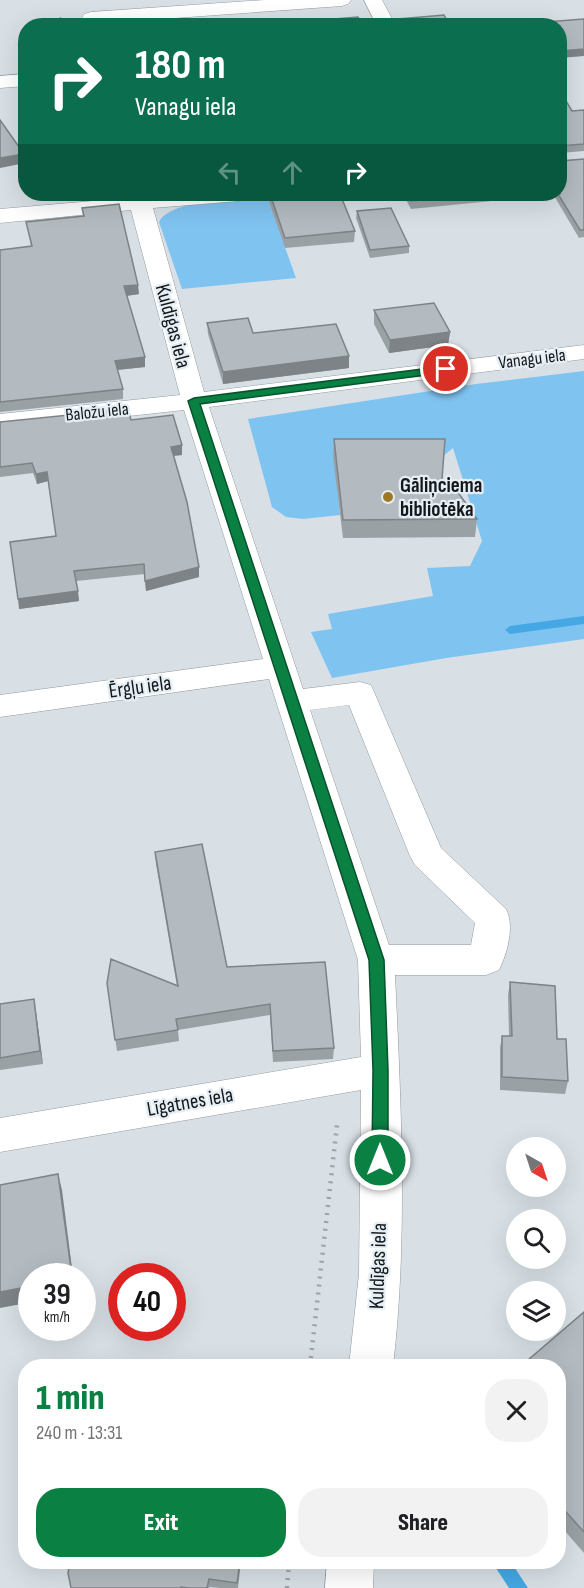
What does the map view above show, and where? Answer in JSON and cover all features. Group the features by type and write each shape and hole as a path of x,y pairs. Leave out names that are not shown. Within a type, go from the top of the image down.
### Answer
{"street":[{"path":"86,0 91,18"},
{"path":"137,18 342,0"},
{"path":"373,0 383,18"},
{"path":"0,82 18,81"},
{"path":"0,216 116,201"},
{"name":"Kuldīgas iela","path":"140,201 194,401 376,960 380,1070 380,1274 372,1359"},
{"name":"Vanagu iela","path":"194,401 584,352"},
{"name":"Baložu iela","path":"0,422 194,401"},
{"name":"Ērgļu iela","path":"0,706 280,667"},
{"path":"291,701 360,693 426,856 494,920 486,960 376,960"},
{"name":"Līgatnes iela","path":"0,1135 380,1070"},
{"path":"349,1588 350,1569"}],"path":[{"path":"311,1359 338,1121"},
{"path":"287,1588 289,1569"}],"shaded area":[{"path":"268,201 296,278 182,289 159,222 176,209 203,202"},
{"path":"584,371 584,639 446,658 332,678 311,632 332,629 328,614 433,596 427,568 470,566 482,541 453,448 442,457 334,457 340,515 303,519 286,517 272,507 248,419 476,384"}],"building":[{"path":"444,15 446,18 410,18"},
{"path":"584,19 584,49 567,50 567,20"},
{"path":"567,103 572,111 584,110 584,144 567,145"},
{"path":"0,120 18,146 18,155 0,158"},
{"path":"584,159 584,230 580,230 562,201 567,201 567,160"},
{"path":"272,201 343,201 355,231 285,238"},
{"path":"119,204 138,285 124,286 145,357 115,361 123,389 0,402 0,250 32,246 26,222 84,216 82,208"},
{"path":"391,208 409,246 370,250 357,211"},
{"path":"434,303 450,332 390,340 374,310"},
{"path":"248,318 253,333 336,324 349,356 223,372 207,323"},
{"path":"128,409 131,420 173,415 182,445 171,447 187,502 199,567 145,581 144,564 74,571 78,591 18,599 10,542 56,536 47,472 36,474 32,463 0,467 0,422"},
{"name":"Gāliņciema bibliotēka","path":"334,439 445,439 442,479 455,488 477,519 343,520"},
{"path":"202,844 227,967 325,962 334,1048 273,1051 270,1004 176,1019 178,1030 115,1040 107,983 111,959 178,986 155,852"},
{"path":"510,982 555,986 557,1039 566,1039 568,1081 502,1077 502,1036 512,1036"},
{"path":"34,999 40,1051 0,1058 0,1004"},
{"path":"58,1174 70,1263 18,1263 18,1289 0,1292 0,1185"},
{"path":"584,1312 584,1532 566,1512 566,1359 529,1359 550,1341 566,1341 566,1327"},
{"path":"69,1569 239,1569 237,1583 209,1579 207,1588 71,1588"}],"waterway":[{"path":"510,630 584,620"},
{"path":"506,1569 519,1588"}],"place":[{"name":"Gāliņciema bibliotēka","path":"388,497"}],"route":[{"path":"380,1160 376,960 194,401 446,369"}]}
